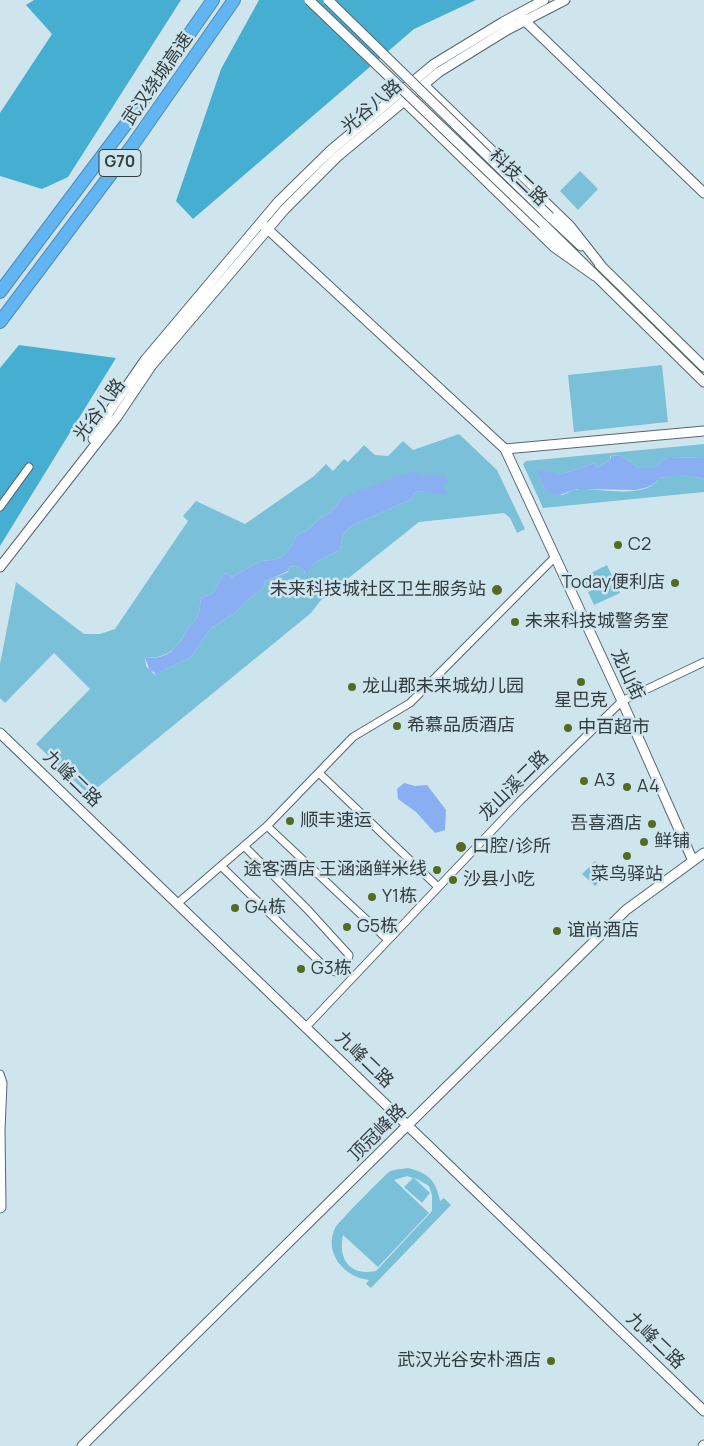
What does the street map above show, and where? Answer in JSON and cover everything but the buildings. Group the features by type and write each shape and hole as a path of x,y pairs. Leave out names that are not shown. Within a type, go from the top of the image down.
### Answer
{"highway":[{"name":"武汉绕城高速","path":"0,292 129,120 213,0"},
{"name":"武汉绕城高速","path":"0,322 132,146 234,0"}],"street":[{"name":"科技二路","path":"309,0 543,224 704,382"},
{"name":"科技二路","path":"328,0 704,367"},
{"name":"光谷八路","path":"264,226 278,202 331,150 401,90 434,64 544,0"},
{"name":"光谷八路","path":"0,567 117,417 152,365 264,226 338,157 440,72 525,21 565,0"},
{"path":"518,14 704,193"},
{"path":"424,85 570,226 603,268"},
{"path":"404,101 554,247 595,276"},
{"path":"264,226 505,450 704,431"},
{"name":"龙山街","path":"505,450 622,701 693,860"},
{"path":"0,507 29,467"},
{"path":"178,903 268,826 353,737 410,702 554,558"},
{"name":"龙山溪二路","path":"306,1027 520,801 622,701 704,662"},
{"name":"九峰二路","path":"0,733 704,1412"},
{"path":"319,773 438,887"},
{"path":"268,826 388,940"},
{"path":"221,866 328,970 336,972 348,960 349,955 308,910 244,846"},
{"name":"顶冠峰路","path":"82,1446 409,1126 626,910 704,853"},
{"path":"0,1074 3,1083 1,1130 2,1208 0,1209"}],"shaded area":[{"path":"34,0 181,0 68,177 42,189 0,176 0,113 52,34 26,5"},
{"path":"259,0 476,0 414,29 193,219 176,201 221,69"},
{"path":"580,171 598,189 578,210 560,191"},
{"path":"19,345 116,358 0,546 0,368"},
{"path":"662,365 668,422 574,432 568,375"},
{"path":"459,434 497,470 525,529 517,533 510,518 504,513 419,522 321,600 311,613 88,794 36,744 90,689 54,653 5,703 0,698 0,664 16,582 84,634 100,634 115,629 188,521 183,516 196,501 245,524 314,476 326,464 333,471 344,459 348,462 364,445 375,455 388,456 403,441 413,450","holes":["442,487 447,494 419,491 414,493 412,499 351,526 343,534 340,550 314,563 305,573 298,567 289,567 288,572 264,582 265,586 235,613 211,628 191,657 162,671 156,676 146,666 145,658 162,656 178,645 197,617 201,598 213,593 225,573 232,577 261,561 282,557 291,547 296,536 330,513 343,497"]},
{"path":"704,444 704,458 668,457 652,468 639,468 621,455 610,456 610,460 596,468 595,463 562,474 537,471 544,488 562,495 580,489 634,491 653,485 659,478 671,476 693,476 704,479 704,492 543,508 523,464 526,461"},
{"path":"621,455 639,468 652,468 668,457 704,458 704,479 687,476 659,478 652,485 638,490 577,489 556,496 544,488 536,470 562,474 595,463 596,468 610,460 611,456"},
{"path":"412,471 422,476 445,475 448,483 443,487 448,495 419,491 414,493 412,499 351,526 343,534 340,550 314,563 306,574 299,567 292,566 289,567 288,571 264,582 265,586 235,613 211,628 191,657 162,671 156,676 154,672 150,671 145,658 154,658 168,654 178,645 197,617 201,598 213,593 225,573 232,577 261,561 282,557 291,547 296,536 330,513 343,497"},
{"path":"607,565 613,578 587,591 581,578"},
{"path":"614,580 620,593 594,605 588,592"},
{"path":"404,783 415,786 427,785 446,810 445,830 435,833 416,812 398,799 397,789"},
{"path":"595,861 608,873 595,886 582,874"},
{"path":"408,1168 421,1172 430,1178 436,1188 440,1201 444,1198 451,1205 371,1288 366,1284 369,1280 352,1275 338,1263 334,1255 332,1237 338,1224 389,1172","holes":["407,1176 413,1178 404,1187 422,1203 430,1193 413,1177 429,1186 432,1195 432,1211 376,1271 359,1271 353,1268 344,1259 342,1252 343,1235 378,1267 429,1213 394,1180"]}],"place":[{"name":"C2","path":"618,545"},
{"name":"Today便利店","path":"675,583"},
{"name":"未来科技城社区卫生服务站","path":"497,590"},
{"name":"未来科技城警务室","path":"515,622"},
{"name":"星巴克","path":"581,682"},
{"name":"龙山郡未来城幼儿园","path":"352,687"},
{"name":"希慕品质酒店","path":"397,726"},
{"name":"中百超市","path":"568,728"},
{"name":"A3","path":"584,781"},
{"name":"A4","path":"627,787"},
{"name":"顺丰速运","path":"290,821"},
{"name":"吾喜酒店","path":"652,824"},
{"name":"鲜铺","path":"644,842"},
{"name":"口腔/诊所","path":"461,847"},
{"name":"菜鸟驿站","path":"627,856"},
{"name":"途客酒店 王涵涵鲜米线","path":"437,870"},
{"name":"沙县小吃","path":"453,880"},
{"name":"Y1栋","path":"372,897"},
{"name":"G4栋","path":"235,908"},
{"name":"G5栋","path":"347,927"},
{"name":"谊尚酒店","path":"557,931"},
{"name":"G3栋","path":"301,969"},
{"name":"武汉光谷安朴酒店","path":"551,1361"}]}
